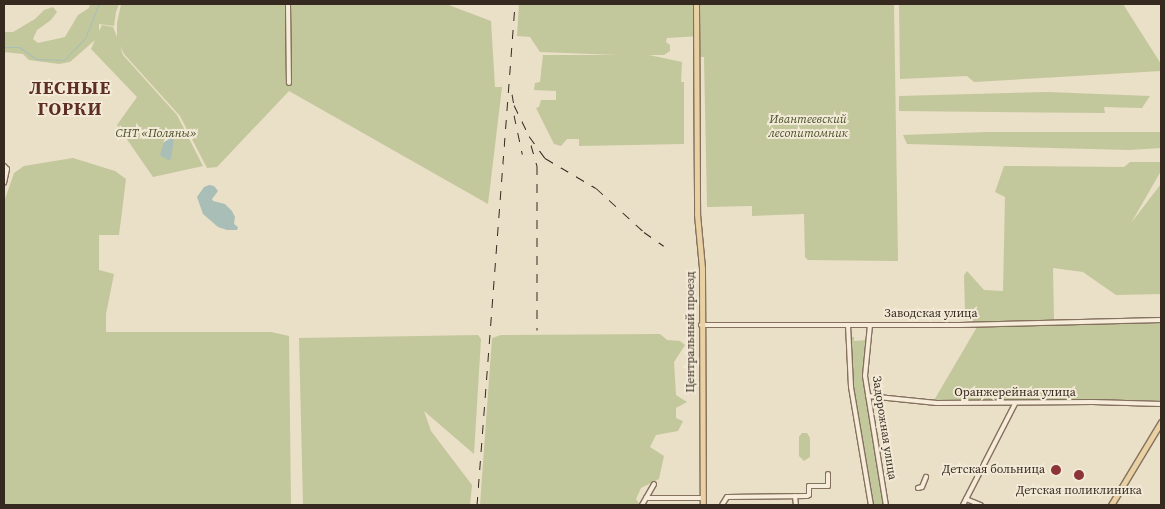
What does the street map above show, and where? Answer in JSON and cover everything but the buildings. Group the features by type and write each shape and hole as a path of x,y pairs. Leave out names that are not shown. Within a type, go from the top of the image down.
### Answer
{"main road":[{"name":"Центральный проезд","path":"696,4 697,214 702,261 702,505"},
{"path":"1111,505 1161,422"}],"street":[{"path":"288,4 289,83"},
{"path":"4,166 7,169 4,183"},
{"name":"Заводская улица","path":"701,325 960,325 1161,320"},
{"name":"Задорожная улица","path":"848,325 851,387 871,505"},
{"name":"Задорожная улица","path":"870,325 865,366 868,396 886,505"},
{"name":"Оранжерейная улица","path":"868,396 932,403 1015,404 1093,402 1161,404"},
{"path":"963,505 1015,404"},
{"path":"722,505 727,497 807,496 809,486 828,486 828,474"},
{"path":"918,488 922,487 926,477"},
{"path":"642,505 654,484"},
{"path":"795,496 796,505"},
{"path":"646,498 703,498"},
{"path":"966,499 981,505"}],"green space":[{"name":"СНТ «Поляны»","path":"90,4 119,4 114,26 99,24 99,31 102,25 113,27 117,37 117,23 121,4 446,4 491,21 495,87 502,87 488,204 289,91 217,167 207,168 180,116 124,54 120,46 123,55 177,115 203,166 153,177 117,125 137,97 91,49 95,40 70,62 59,64 29,60 23,54 4,52 4,32 13,32 35,19 44,10 53,7 57,12 51,20 37,30 33,39 38,43 65,37 78,15 89,8"},
{"name":"Ивантеевский лесопитомник","path":"519,4 894,4 898,261 808,260 805,257 804,214 752,216 752,206 707,207 704,57 700,57 700,36 667,38 666,42 670,45 670,51 664,55 649,55 682,62 681,82 684,82 684,144 579,146 579,139 567,139 561,146 554,144 536,108 539,107 541,100 556,100 556,91 534,90 535,83 540,82 543,55 617,55 540,52 530,37 517,36"},
{"path":"899,4 1123,4 1161,64 1161,71 974,82 967,76 900,79"},
{"path":"1047,92 1150,96 1142,108 1104,107 1105,113 899,111 899,96"},
{"path":"987,132 1161,132 1161,148 1129,150 907,144 903,135"},
{"path":"73,158 115,171 126,179 119,235 99,235 99,270 114,274 106,314 106,332 271,332 289,336 291,505 4,505 4,202 14,173 24,166"},
{"path":"1130,162 1161,162 1161,171 1131,223 1161,184 1161,294 1116,295 1083,272 1053,268 1054,320 972,323 965,311 964,275 967,271 984,290 1003,291 1005,197 995,192 1004,166 1124,167"},
{"path":"1161,323 1161,401 1101,399 933,402 977,327"},
{"path":"660,334 667,340 680,341 685,345 674,362 676,395 687,402 676,408 676,418 683,421 678,431 656,435 650,447 664,456 659,479 641,488 636,499 640,505 480,505 492,338 501,335"},
{"path":"478,335 481,339 474,454 424,411 431,431 472,485 470,505 303,505 299,338"},
{"path":"849,337 854,337 854,341 867,340 865,376 886,505 871,505 852,390"},
{"path":"802,433 807,433 810,438 810,457 804,461 799,456 799,437"}],"water":[{"path":"167,133 174,137 171,159 168,160 160,155"},
{"path":"214,186 218,191 212,199 213,201 225,204 232,211 235,217 234,224 238,227 237,230 227,230 218,227 203,214 197,197 204,187"}],"waterway":[{"path":"4,47 19,47 36,59 64,60 85,38 99,4"}],"railway":[{"path":"477,505 515,4"},
{"path":"512,94 514,105 529,136 545,158 596,188 644,232 664,246"},
{"path":"514,115 522,154"},
{"path":"531,145 537,166 537,330"}],"place":[{"name":"Детская больница","path":"1056,470"},
{"name":"Детская поликлиника","path":"1079,475"}],"district":[{"name":"ЛЕСНЫЕ ГОРКИ","path":"70,99"}]}
